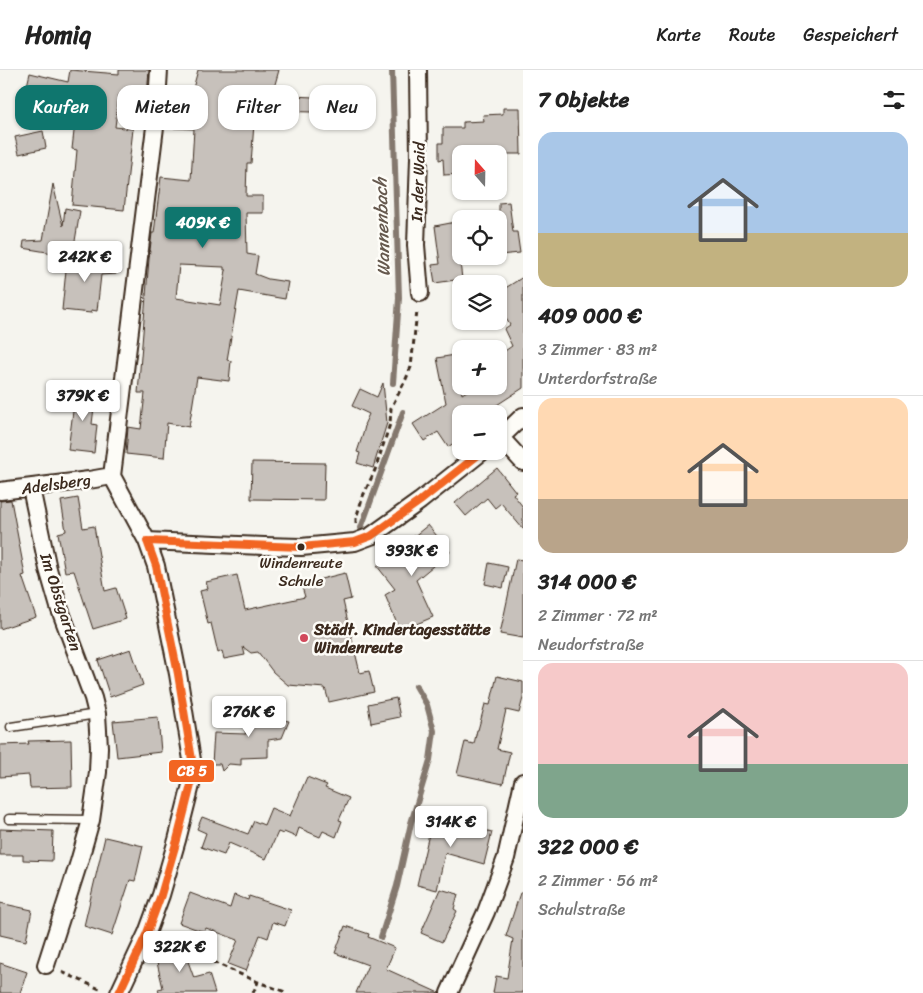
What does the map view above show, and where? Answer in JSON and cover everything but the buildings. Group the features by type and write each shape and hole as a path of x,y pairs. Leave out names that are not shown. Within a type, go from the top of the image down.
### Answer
{"street":[{"path":"119,993 147,933 161,895 191,785 192,760 178,674 156,566 147,541 112,476 155,129 159,70"},
{"name":"In der Waid","path":"418,70 419,158 416,245 420,293"},
{"path":"507,431 523,416"},
{"path":"507,445 523,462"},
{"path":"147,541 301,547 355,542 371,536 420,501 472,460"},
{"name":"Adelsberg","path":"0,491 112,476"},
{"name":"Im Obstgarten","path":"31,488 48,569 59,606 93,698 97,714 99,747 92,820 46,965"},
{"path":"449,993 486,912 506,858 523,782"}],"lane":[{"path":"11,727 97,714"},
{"path":"9,819 92,820"}],"path":[{"path":"355,542 356,518 363,496 375,470 390,424 390,408 411,367 420,293"},
{"path":"147,933 258,982 288,993"},
{"path":"46,965 108,993"},
{"path":"253,993 258,982"}],"waterway":[{"name":"Wannenbach","path":"392,70 399,298 393,383"},
{"name":"Wannenbach","path":"361,528 403,412"},
{"name":"Wannenbach","path":"381,937 397,886 411,823 430,760 434,731 427,705 416,686"}],"transit line":[{"path":"147,541 301,547 355,542 371,536 420,501 472,460"},
{"path":"119,993 147,933 161,895 191,785 192,760 178,674 156,566 147,541"}],"place":[{"name":"Windenreute Schule","path":"301,547"},
{"name":"Städt. Kindertagesstätte Windenreute","path":"304,638"}]}
